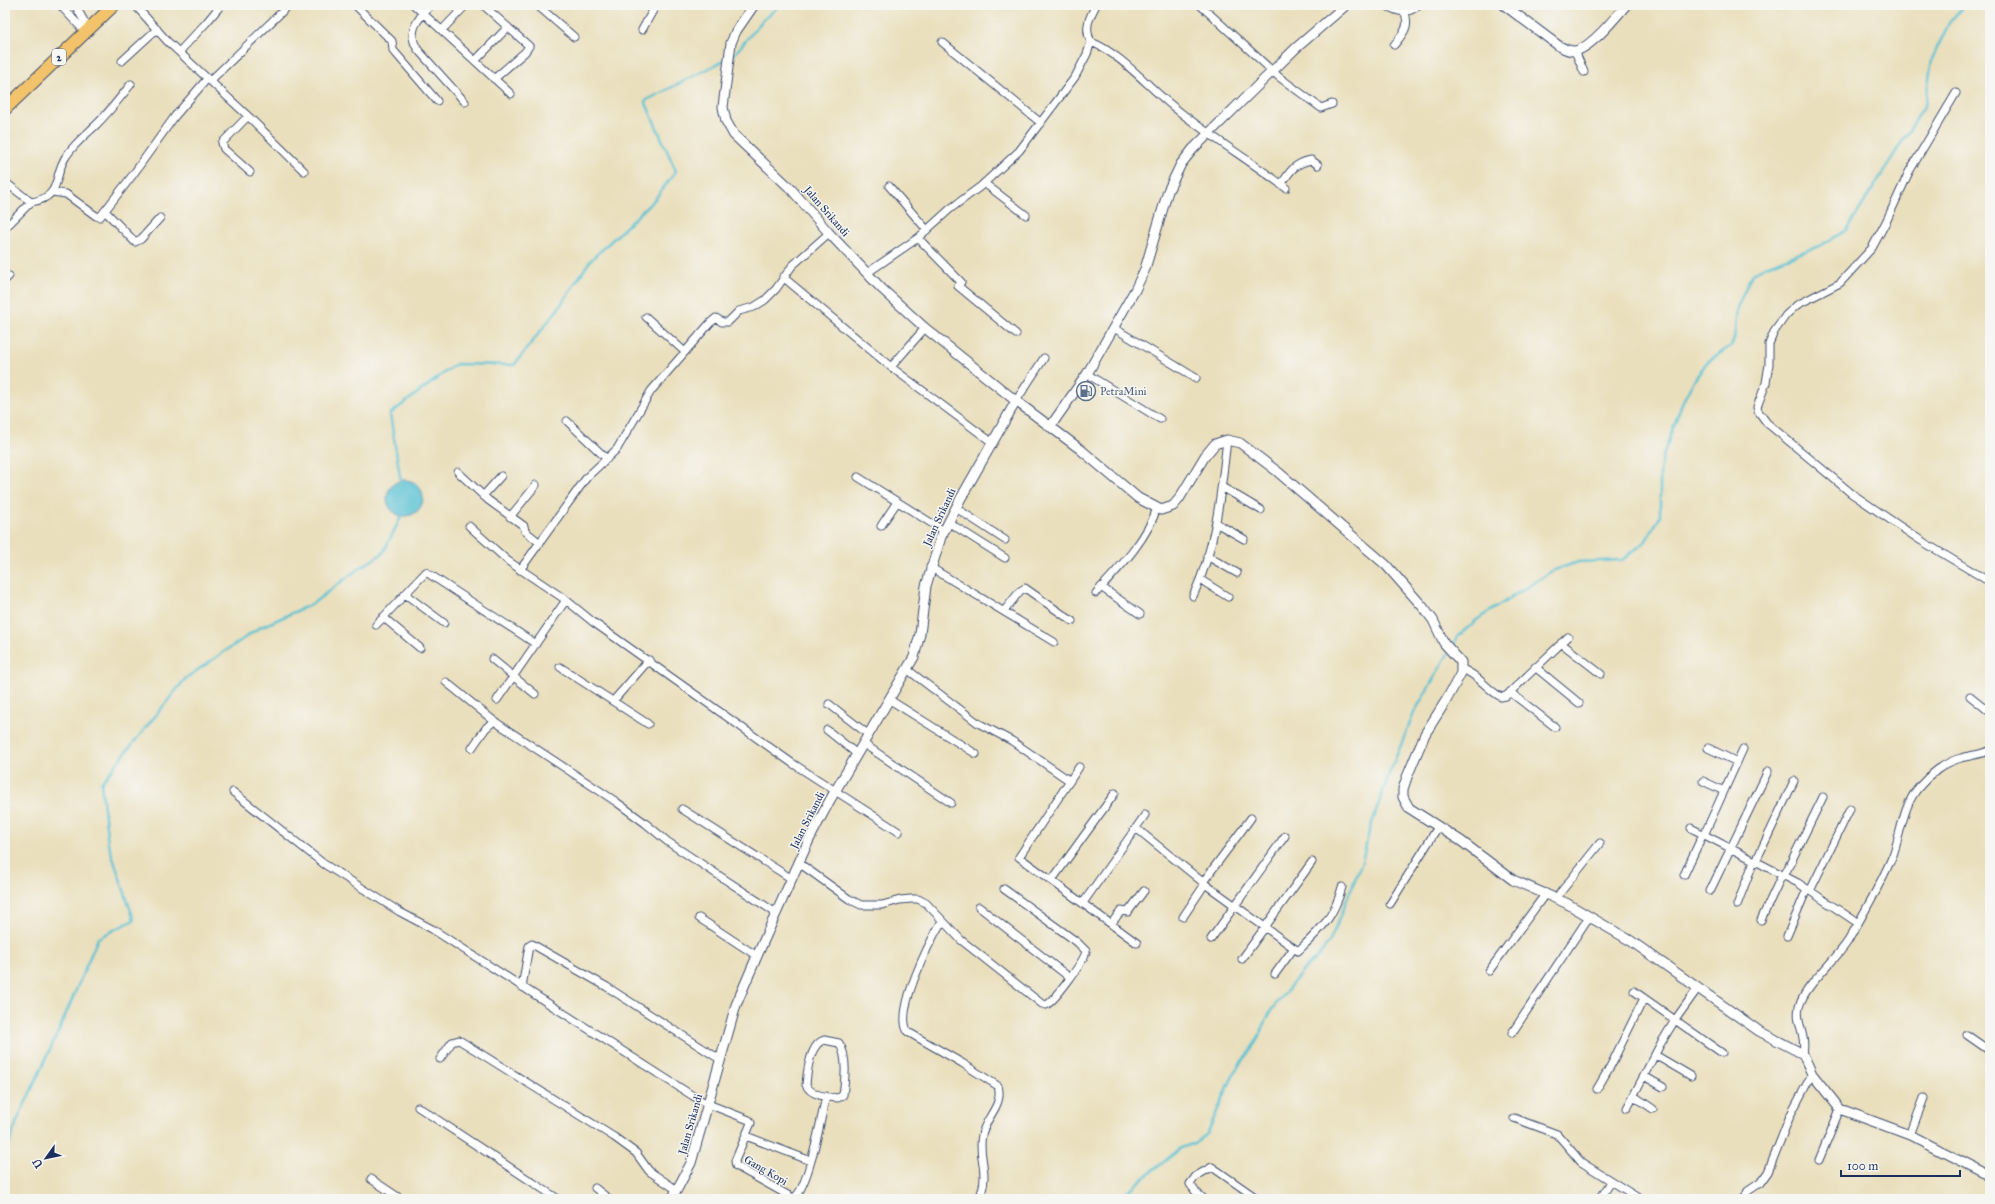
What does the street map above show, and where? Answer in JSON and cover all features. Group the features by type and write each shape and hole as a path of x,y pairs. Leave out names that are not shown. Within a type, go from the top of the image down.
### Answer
{"highway":[{"name":"2","path":"5,108 114,5"}],"street":[{"path":"60,5 87,31"},
{"path":"75,5 87,31"},
{"path":"135,5 179,52 248,116 304,171"},
{"path":"179,52 221,5"},
{"path":"52,192 66,194 98,217 105,211 175,116 208,80 289,5"},
{"path":"355,5 392,41 394,50 437,101"},
{"path":"414,5 422,14 442,30 511,94"},
{"path":"431,5 418,20 413,31 413,41 415,46 465,102"},
{"path":"442,30 466,5"},
{"path":"483,5 529,46 525,52 494,79"},
{"path":"537,5 574,38"},
{"path":"642,30 656,5"},
{"name":"Jalan Srikandi","path":"672,1199 691,1163 736,1005 757,956 799,863 836,790 908,670 916,651 930,567 944,531 1016,401 925,328 867,273 829,233 791,189 734,135 726,121 723,107 731,43 736,31 754,5"},
{"path":"867,273 918,238 950,209 984,183 1019,151 1074,77 1087,54 1091,42 1086,28 1096,5"},
{"path":"1200,5 1273,72 1318,107 1324,108 1332,104"},
{"path":"1050,427 1087,374 1114,328 1145,269 1163,204 1173,179 1193,149 1296,48 1346,5"},
{"path":"1387,5 1404,11 1413,9 1417,5"},
{"path":"1504,5 1559,46 1575,51 1594,38 1626,5"},
{"path":"1394,46 1406,29 1407,20 1404,11"},
{"path":"475,60 508,27"},
{"path":"122,61 157,29"},
{"path":"942,42 1041,123"},
{"path":"1091,42 1106,50 1170,104 1209,134 1284,186 1291,169 1299,164 1311,160 1318,165"},
{"path":"1575,51 1584,72"},
{"path":"5,228 31,202 44,198 52,192 56,187 60,166 67,154 107,113 131,84"},
{"path":"1956,93 1909,172 1886,222 1872,248 1850,274 1840,283 1797,304 1786,315 1774,332 1769,344 1769,364 1766,383 1757,407 1758,411 1767,423 1851,493 1920,540 1990,582"},
{"path":"248,116 222,143 224,149 250,172"},
{"path":"5,182 31,202"},
{"path":"984,183 1026,215"},
{"path":"889,186 927,230"},
{"path":"105,211 135,242 142,239 160,218"},
{"path":"514,565 540,543 587,477 617,449 652,391 716,318 722,322 728,322 739,311 754,307 771,295 797,260 829,233"},
{"path":"918,238 961,282 958,286 1016,334"},
{"path":"783,277 891,366 993,443"},
{"path":"646,317 685,352"},
{"path":"891,366 925,328"},
{"path":"1114,328 1196,378"},
{"path":"1044,358 1016,401 1138,498 1164,510 1173,506 1205,456 1216,444 1227,440 1240,443 1278,472 1386,565 1423,607 1433,620 1444,643 1461,662 1462,669 1447,699 1425,734 1403,789 1403,797 1409,808 1461,841 1513,880 1556,898 1644,949 1759,1031 1803,1054"},
{"path":"1087,374 1160,419"},
{"path":"567,421 607,459"},
{"path":"1193,596 1201,580 1216,523 1222,487 1227,440"},
{"path":"458,472 483,496 524,526 525,531 540,543"},
{"path":"483,496 501,476"},
{"path":"858,477 944,531"},
{"path":"510,517 536,485"},
{"path":"1222,487 1260,510"},
{"path":"880,526 897,502"},
{"path":"956,508 1005,540"},
{"path":"1096,593 1136,548 1148,528 1157,508"},
{"path":"948,522 1005,558"},
{"path":"1216,523 1244,539"},
{"path":"469,526 514,565 566,600 593,622 649,660 792,763 899,832"},
{"path":"1207,556 1237,573"},
{"path":"930,567 1054,642"},
{"path":"376,625 426,572 536,644"},
{"path":"1201,580 1228,597"},
{"path":"1101,587 1140,614"},
{"path":"1004,611 1025,588 1072,622"},
{"path":"405,594 444,623"},
{"path":"497,700 566,600"},
{"path":"383,618 420,648"},
{"path":"1462,669 1475,674 1496,694 1501,697 1506,696 1568,637"},
{"path":"1561,643 1601,674"},
{"path":"492,659 535,694"},
{"path":"614,700 649,660"},
{"path":"560,667 614,700 648,724"},
{"path":"1535,667 1579,703"},
{"path":"908,670 978,724 1012,741 1070,781"},
{"path":"446,682 494,721 621,805 645,822 668,842 776,913"},
{"path":"1510,692 1555,727"},
{"path":"1970,696 1990,712"},
{"path":"890,700 976,754"},
{"path":"829,704 869,735"},
{"path":"472,748 486,728 494,721"},
{"path":"827,730 857,754"},
{"path":"864,744 951,803"},
{"path":"1708,748 1737,762"},
{"path":"1684,874 1704,835 1743,749"},
{"path":"1990,750 1952,761 1937,770 1918,788 1908,806 1897,843 1888,865 1858,922 1838,956 1812,985 1800,1003 1798,1013 1804,1040 1803,1054 1812,1074 1840,1109 1910,1135 1990,1176"},
{"path":"1079,767 1019,857 1137,943"},
{"path":"1710,891 1768,771"},
{"path":"1703,781 1724,791"},
{"path":"1737,905 1755,861 1794,781"},
{"path":"232,792 324,864 400,912 432,929 708,1104"},
{"path":"1052,880 1115,793"},
{"path":"1761,920 1823,797"},
{"path":"682,809 792,879"},
{"path":"1787,936 1850,809"},
{"path":"1083,903 1145,815"},
{"path":"1183,917 1204,883 1251,818"},
{"path":"1390,904 1438,827"},
{"path":"1136,828 1204,883 1298,951 1320,930 1337,906 1342,887"},
{"path":"1691,828 1783,875 1858,922"},
{"path":"1211,939 1285,836"},
{"path":"1556,898 1600,843"},
{"path":"1242,959 1312,862"},
{"path":"799,863 855,903 869,906 882,905 900,900 918,899 936,912 942,921 961,940 1042,1004 1046,1005 1051,1003 1083,959 1086,951 1077,942 1004,889"},
{"path":"1111,924 1121,911 1128,912 1144,891"},
{"path":"1488,971 1546,893"},
{"path":"979,907 1069,977"},
{"path":"1512,1033 1589,917"},
{"path":"699,918 757,956"},
{"path":"942,921 917,971 904,1023 908,1032 962,1063 998,1086 998,1102 981,1137 985,1171 979,1199"},
{"path":"522,987 529,946 532,944 607,987 721,1060"},
{"path":"1275,974 1294,948"},
{"path":"1627,1108 1675,1020 1698,988"},
{"path":"1634,992 1722,1052"},
{"path":"1597,1089 1611,1065 1644,998"},
{"path":"1966,1036 1990,1051"},
{"path":"440,1059 452,1042 459,1040 618,1140 636,1153 649,1171 677,1190"},
{"path":"824,1040 839,1043 844,1055 843,1095 838,1098 826,1096 810,1091 806,1085 810,1063 816,1046 824,1040"},
{"path":"1655,1055 1692,1076"},
{"path":"1742,1199 1748,1191 1760,1183 1768,1172 1790,1116 1812,1074"},
{"path":"1644,1076 1663,1087"},
{"name":"Gang Kopi","path":"708,1104 749,1120 750,1123 736,1161 736,1166 792,1198 798,1195 803,1185 811,1161 826,1096"},
{"path":"1634,1096 1653,1109"},
{"path":"1910,1135 1924,1098"},
{"path":"418,1107 558,1199"},
{"path":"1819,1160 1840,1109"},
{"path":"1514,1118 1557,1134 1581,1162 1640,1199"},
{"path":"746,1136 811,1161"},
{"path":"1204,1199 1190,1184 1196,1176 1212,1167 1258,1199"},
{"path":"371,1179 401,1199"},
{"path":"1600,1199 1611,1182"},
{"path":"595,1188 609,1199"}],"water":[{"path":"405,480 418,485 423,498 418,511 405,516 392,511 387,498 392,485"}],"waterway":[{"path":"732,57 762,21 780,5"},
{"path":"1452,648 1458,636 1478,619 1552,571 1578,562 1622,560 1645,542 1660,517 1660,471 1663,456 1682,403 1693,382 1707,362 1731,346 1734,339 1737,308 1753,273 1766,266 1819,246 1847,230 1925,105 1932,59 1949,23 1964,5"},
{"path":"401,482 390,414 456,364 514,365 558,309 590,261 655,199 676,171 645,101 727,59"},
{"path":"5,1156 17,1121 60,1028 98,938 134,920 108,843 101,783 186,678 259,628 312,604 354,572 383,553 403,513"},
{"path":"1118,1199 1181,1148 1195,1143 1207,1134 1235,1071 1256,1042 1272,1009 1301,973 1321,953 1330,941 1362,862 1369,832 1389,774 1414,713 1449,652"}],"place":[{"name":"PetraMini","path":"1086,391"}]}
